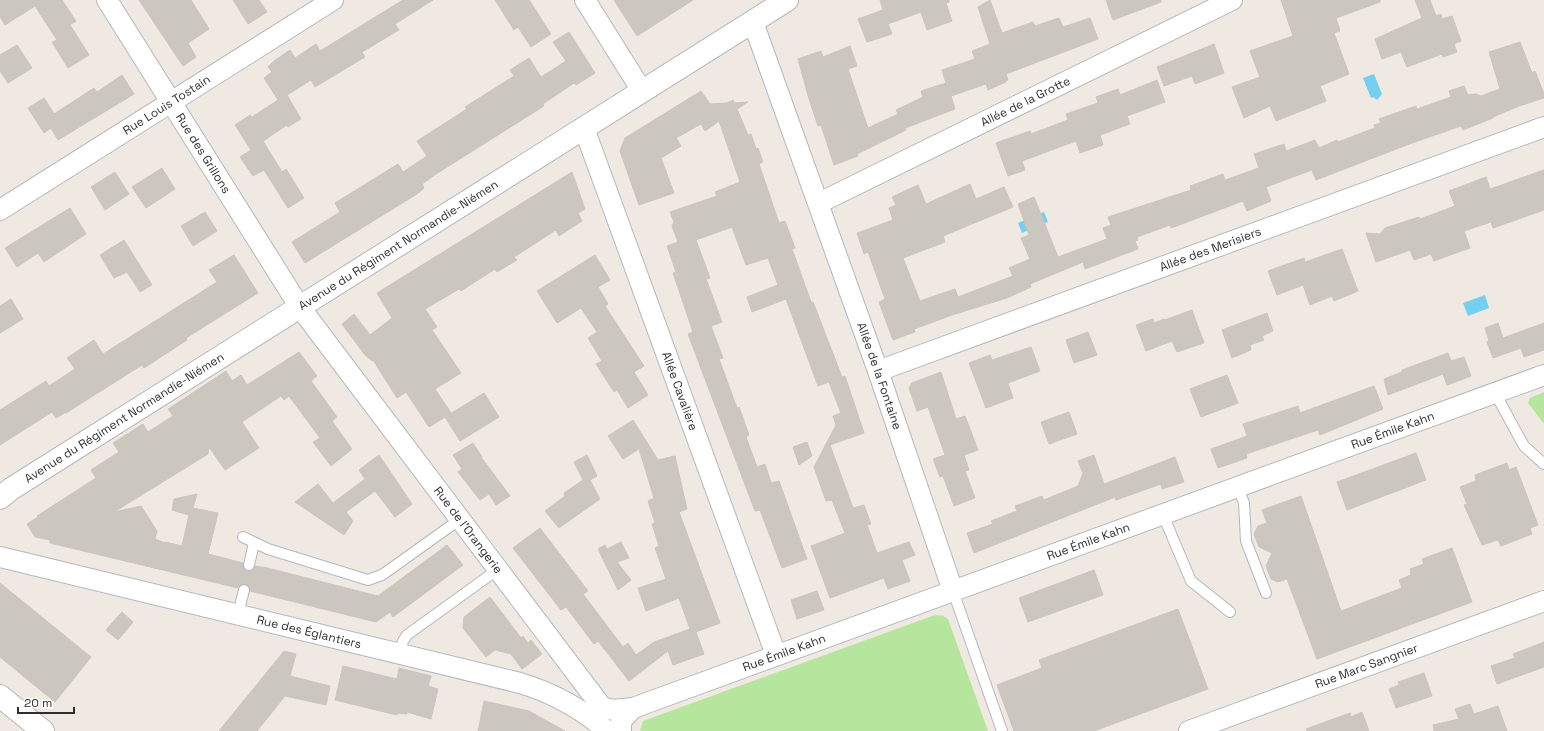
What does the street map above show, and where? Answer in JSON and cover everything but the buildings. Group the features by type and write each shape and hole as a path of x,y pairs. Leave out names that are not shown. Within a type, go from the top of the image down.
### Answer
{"main road":[{"name":"Avenue du Régiment Normandie-Niémen","path":"4,493 787,0"},
{"path":"0,696 43,731"}],"street":[{"name":"Rue des Grillons","path":"107,0 299,306"},
{"name":"Rue Louis Tostain","path":"0,210 333,0"},
{"path":"585,0 642,90"},
{"name":"Allée de la Grotte","path":"818,203 1232,0"},
{"name":"Allée de la Fontaine","path":"753,22 878,371 954,591"},
{"name":"Allée des Merisiers","path":"878,371 1544,127"},
{"name":"Allée Cavalière","path":"584,128 776,656"},
{"name":"Rue de l'Orangerie","path":"299,306 459,520 601,706 612,710 633,708"},
{"name":"Rue Émile Kahn","path":"633,708 1544,376"},
{"name":"Rue des Églantiers","path":"0,557 541,689 569,702 592,718 607,731"},
{"name":"Rue Marc Sangnier","path":"1189,731 1544,601"},
{"path":"569,702 584,683"},
{"path":"621,731 621,721 633,708"}],"lane":[{"path":"1496,393 1524,446 1544,464"},
{"path":"1238,488 1244,503 1246,541 1266,593"},
{"path":"1163,515 1191,581 1230,612"},
{"path":"243,537 254,543 368,580 382,575 459,520"},
{"path":"249,565 254,543"},
{"path":"399,654 403,641 407,635 497,570"},
{"path":"238,614 244,590"},
{"name":"Allée de la Fontaine","path":"954,591 1002,731"}],"green space":[{"path":"1544,392 1544,424 1528,403 1530,398"},
{"path":"935,615 943,616 948,619 988,731 640,731 643,721"}],"water":[{"path":"1374,74 1382,94 1377,100 1373,97 1371,98 1363,78"},
{"path":"1044,212 1048,222 1022,233 1018,223"},
{"path":"1485,295 1489,308 1468,316 1463,303"}]}
